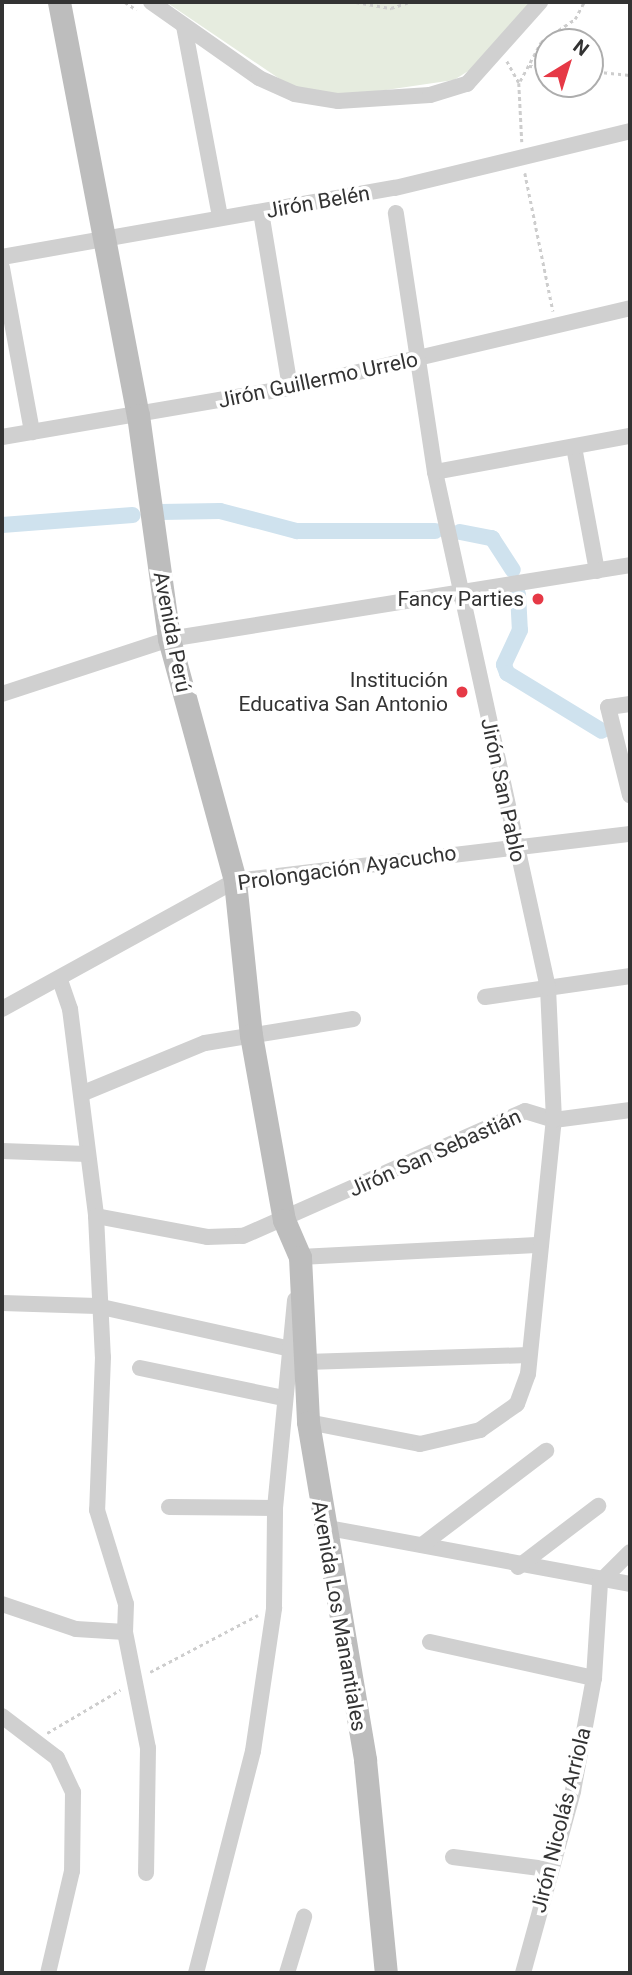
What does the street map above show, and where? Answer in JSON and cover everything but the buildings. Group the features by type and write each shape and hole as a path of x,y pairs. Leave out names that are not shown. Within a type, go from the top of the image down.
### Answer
{"street":[{"name":"Avenida Perú","path":"59,2 138,415 169,639 235,881 251,1035 284,1220 300,1257"},
{"path":"147,8 184,26 259,78 295,94 338,101 417,96 467,84 540,2"},
{"path":"184,26 220,216"},
{"name":"Jirón Belén","path":"2,257 220,216 261,212 523,161 630,131"},
{"path":"261,212 290,388"},
{"name":"Jirón San Pablo","path":"308,1422 420,1444 461,1437 517,1404 529,1355 554,1120 548,988 514,846 435,472 396,213"},
{"path":"2,268 32,432"},
{"name":"Jirón Guillermo Urrelo","path":"2,437 290,388 419,360 556,324 630,308"},
{"path":"435,472 630,436"},
{"path":"573,447 597,571"},
{"path":"2,694 169,639 630,565"},
{"path":"630,704 608,707 630,795"},
{"name":"Prolongación Ayacucho","path":"2,1009 60,980 235,881 630,834"},
{"path":"485,997 630,976"},
{"path":"60,980 81,1094 96,1216 97,1306 103,1357 97,1510 126,1604 125,1632 137,1679 148,1748 146,1873"},
{"path":"81,1094 192,1048 251,1035 352,1019"},
{"name":"Jirón San Sebastián","path":"96,1216 227,1238 284,1220 525,1111 554,1120 630,1110"},
{"path":"2,1151 87,1154"},
{"path":"300,1257 541,1245"},
{"name":"Avenida Los Manantiales","path":"300,1257 308,1422 323,1527 365,1760 386,1973"},
{"path":"196,1973 253,1751 274,1608 275,1508 287,1348 302,1282"},
{"path":"2,1303 97,1306 287,1348"},
{"path":"306,1362 529,1355"},
{"path":"140,1368 282,1398"},
{"path":"422,1545 546,1451"},
{"path":"518,1567 598,1506"},
{"path":"169,1507 275,1508"},
{"path":"323,1527 422,1545 518,1567 600,1582 630,1584"},
{"path":"600,1582 630,1552"},
{"name":"Jirón Nicolás Arriola","path":"523,1973 547,1869 573,1790 594,1678 600,1582"},
{"path":"2,1604 76,1629 125,1632"},
{"path":"430,1642 594,1678"},
{"path":"2,1716 38,1738 68,1774 75,1838 60,1937 48,1973"},
{"path":"453,1857 547,1869"},
{"path":"287,1973 304,1917"}],"path":[{"path":"125,2 147,8"},
{"path":"356,2 391,8 410,2"},
{"path":"519,83 541,43 575,19 584,2"},
{"path":"499,66 512,52"},
{"path":"506,59 519,83 523,161 556,324"},
{"path":"529,66 534,66"},
{"path":"604,72 630,75"},
{"path":"38,1738 137,1679 274,1608"}],"shaded area":[{"path":"166,2 531,2 473,68 454,80 345,96 296,90"}],"waterway":[{"path":"160,512 220,511 297,531 435,531"},
{"path":"2,525 133,515"},
{"path":"460,532 492,538 513,570"},
{"path":"518,594 520,630 504,665 507,673 602,731"}],"place":[{"name":"Fancy Parties","path":"538,599"},
{"name":"Institución Educativa San Antonio","path":"462,692"}]}
